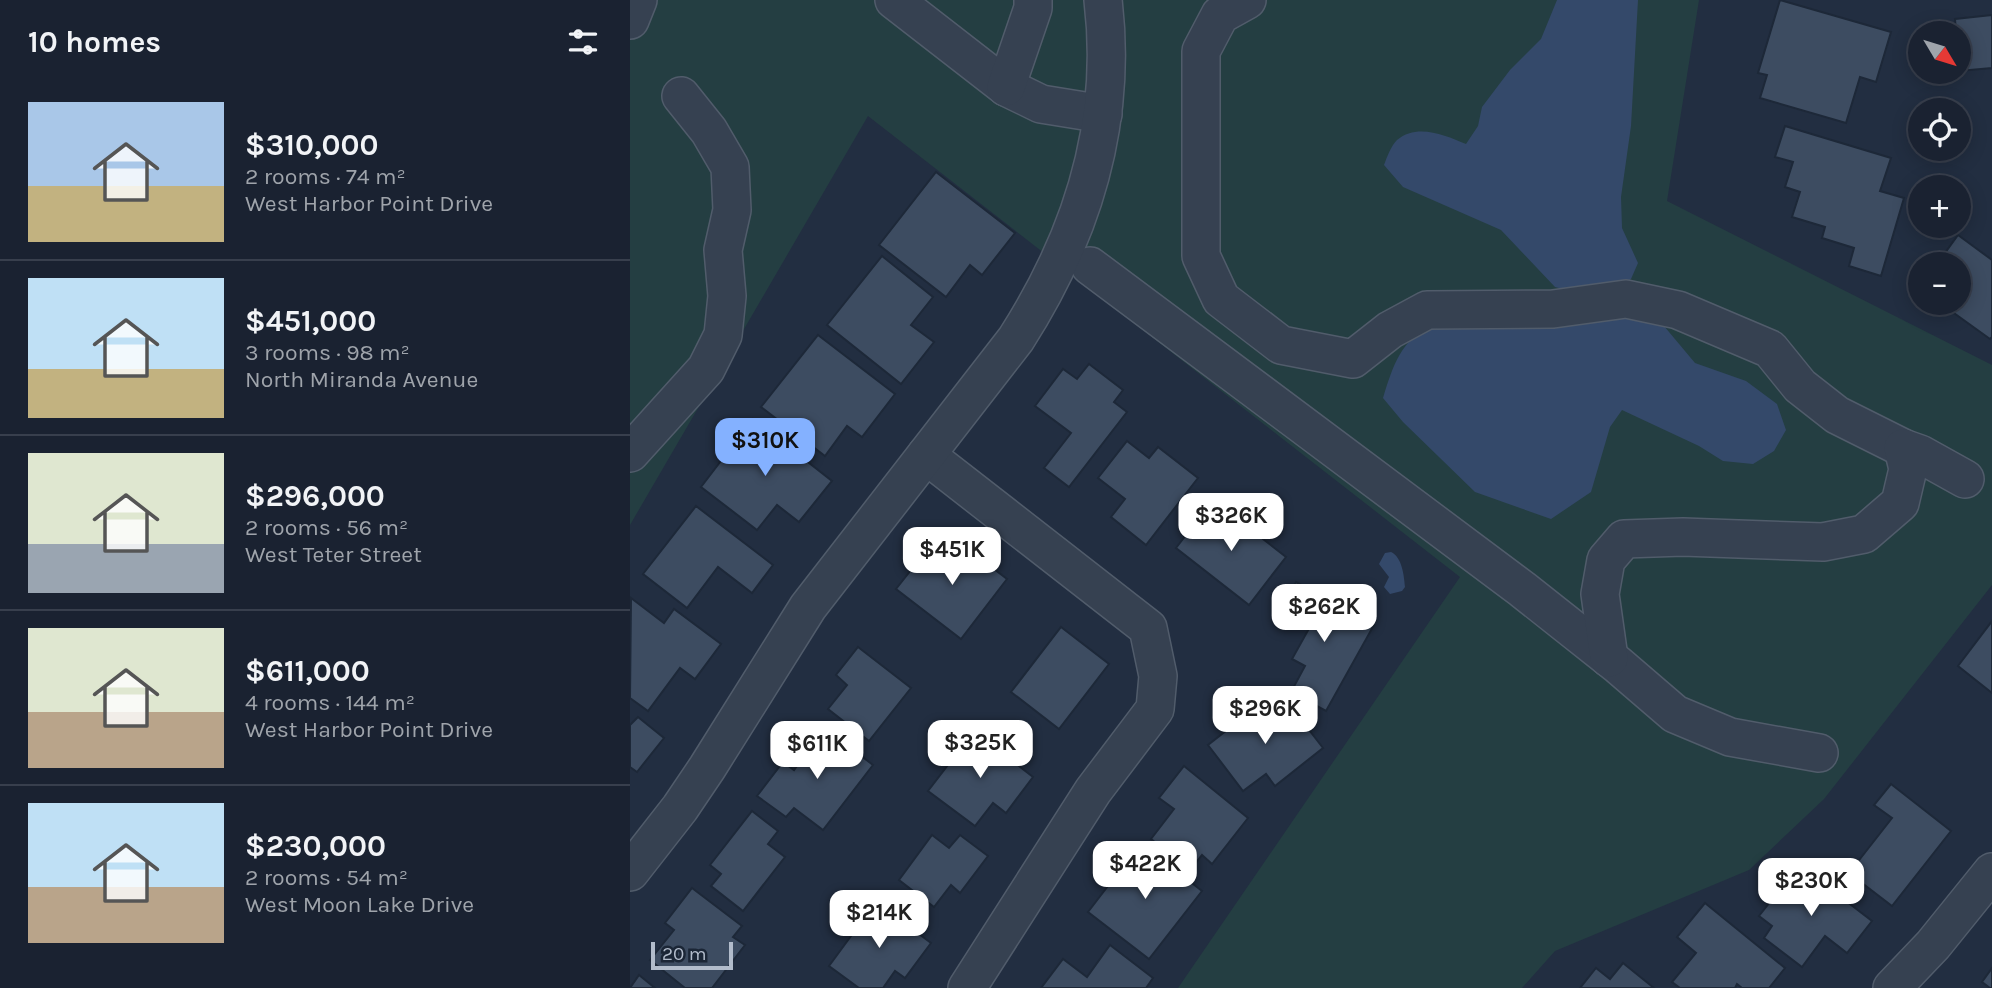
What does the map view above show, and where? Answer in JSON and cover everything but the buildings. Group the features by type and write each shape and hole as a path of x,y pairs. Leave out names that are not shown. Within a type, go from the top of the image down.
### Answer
{"street":[{"path":"630,20 638,0"},
{"path":"894,0 1006,87 1041,104 1102,114"},
{"path":"1006,87 1034,8 1033,0"},
{"path":"630,872 680,808 707,768 808,607 1016,339 1056,271 1087,190 1102,114 1106,52 1103,0"},
{"path":"1247,0 1220,15 1201,51 1201,256 1221,299 1281,345 1353,359 1390,330 1427,310 1553,309 1626,299 1678,310 1770,349 1800,386 1837,415 1920,454 1965,479"},
{"path":"630,453 706,369 723,335 727,296 723,250 732,210 730,167 709,131 681,96"},
{"path":"1090,266 1522,589 1675,715 1730,737 1819,753"},
{"path":"1609,658 1601,594 1606,560 1624,539 1683,537 1824,542 1864,534 1900,503 1908,469 1903,448"},
{"path":"926,455 1147,628 1158,677 1155,709 1093,791 967,988"},
{"path":"1892,988 1933,945 1992,872"}],"green space":[{"path":"630,0 1699,0 1667,201 1992,365 1992,585 1824,799 1749,870 1555,951 1522,988 1178,988 1460,577 868,116 630,525"}],"water":[{"path":"1557,0 1638,0 1631,126 1621,197 1622,228 1638,263 1631,279 1614,291 1586,295 1555,287 1501,230 1403,187 1384,165 1397,140 1413,132 1431,132 1466,144 1478,126 1482,107 1510,70 1541,39"},
{"path":"1657,313 1664,326 1695,363 1746,381 1777,404 1786,430 1774,451 1753,464 1723,461 1699,446 1622,410 1610,427 1591,492 1551,519 1475,492 1403,422 1383,398 1400,354 1431,320"},
{"path":"1391,552 1400,562 1405,587 1402,591 1390,594 1384,587 1389,577 1379,564 1385,553"}]}
